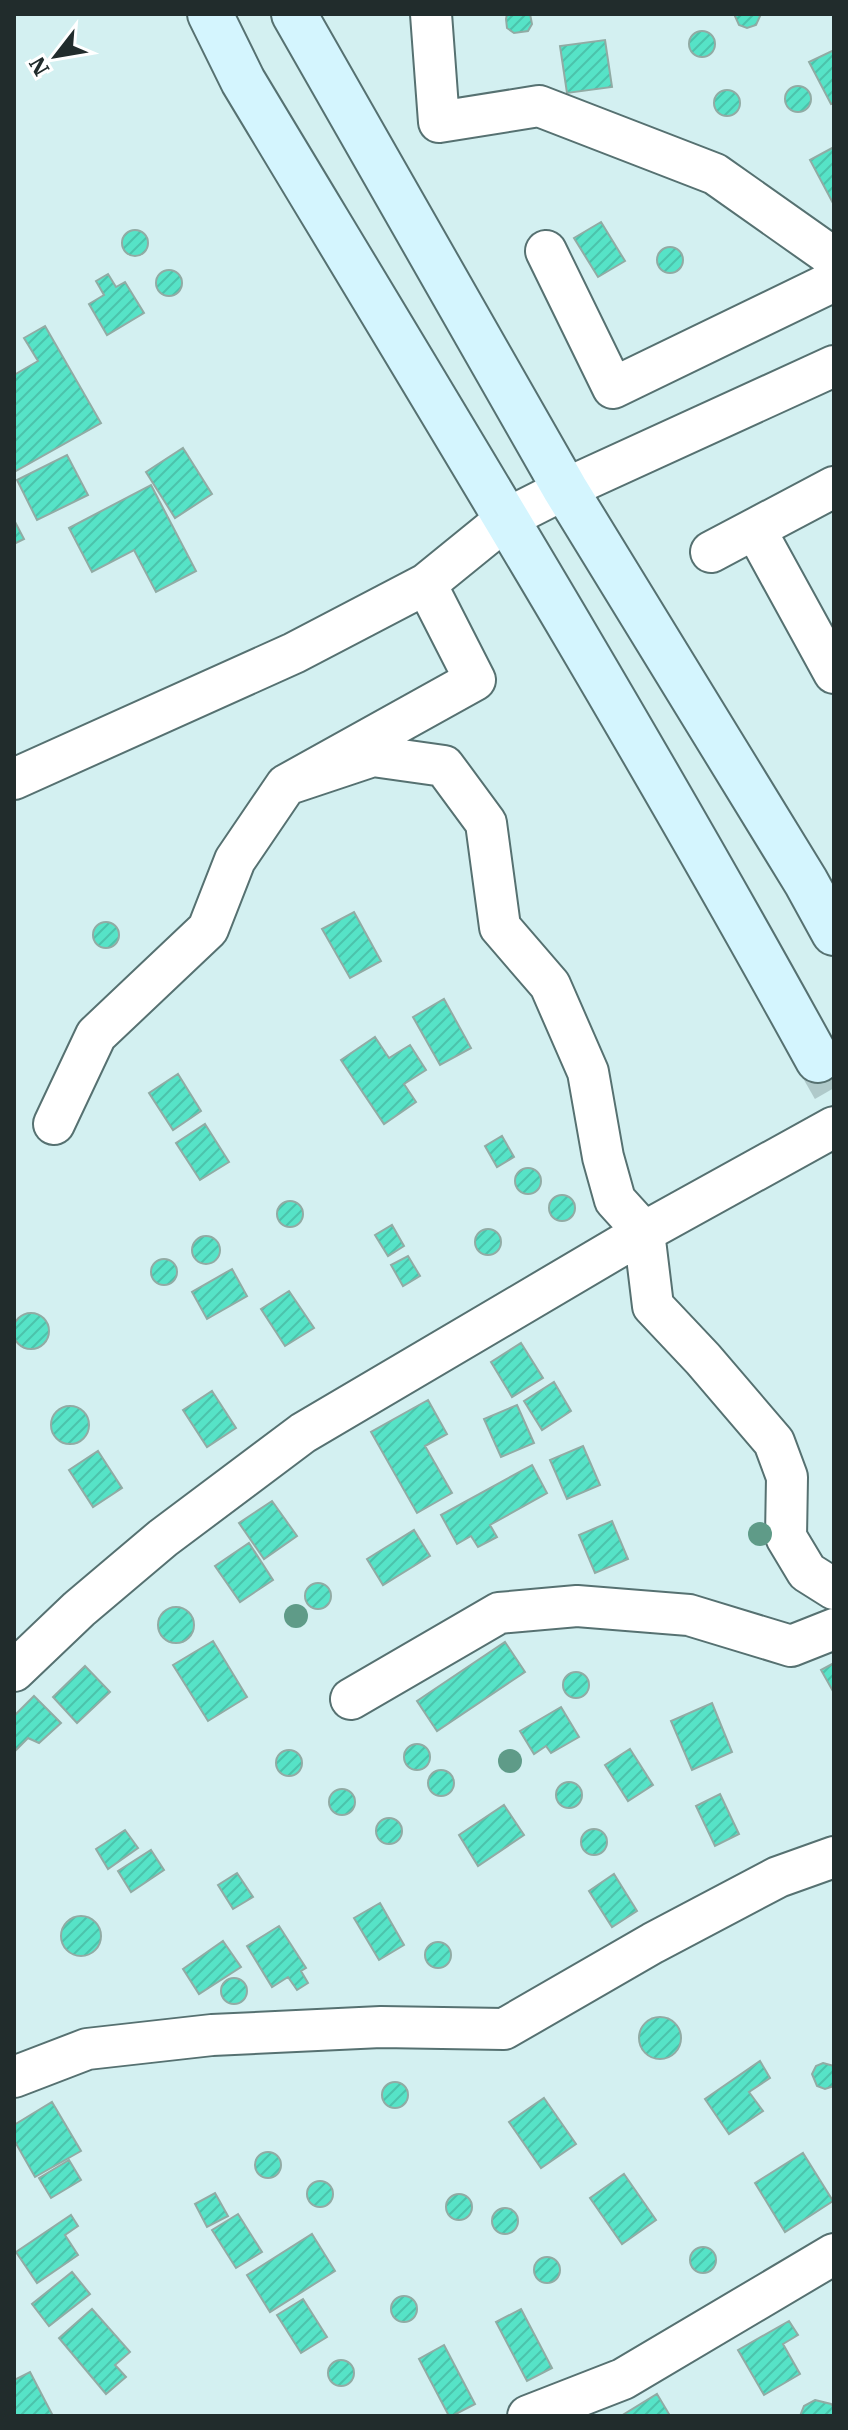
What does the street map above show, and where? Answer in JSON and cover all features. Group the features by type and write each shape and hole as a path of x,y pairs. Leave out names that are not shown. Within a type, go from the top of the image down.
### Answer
{"main road":[{"path":"210,14 243,81 506,519 742,922 818,1060"},
{"path":"294,14 565,489 834,933"}],"street":[{"path":"431,14 439,122 539,106 715,174 834,258"},
{"path":"546,251 613,388 834,281"},
{"path":"14,779 294,653 426,584 506,519 834,366"},
{"path":"711,552 834,487"},
{"path":"755,529 834,673"},
{"path":"54,1124 96,1035 208,929 235,860 286,785 475,680 426,584"},
{"path":"286,785 373,756 444,766 486,823 500,927 550,985 588,1072 603,1157 615,1200 644,1232 653,1306 774,1442 787,1477 786,1537 807,1572 834,1589"},
{"path":"14,1671 79,1609 163,1538 303,1433 644,1232 834,1127"},
{"path":"351,1699 499,1613 577,1606 689,1615 791,1646 834,1629"},
{"path":"14,2077 87,2049 212,2035 381,2027 504,2029 653,1943 764,1884 834,1857"},
{"path":"528,2416 623,2379 834,2254"}],"building":[{"path":"507,14 530,14 532,24 528,31 514,33 507,28"},
{"path":"734,14 761,14 756,25 747,28 739,25"},
{"path":"702,31 711,35 715,44 711,53 702,57 693,53 689,44 693,35"},
{"path":"605,40 612,87 567,93 560,46"},
{"path":"834,50 834,103 831,104 809,62"},
{"path":"798,86 807,90 811,99 807,108 798,112 789,108 785,99 789,90"},
{"path":"727,90 736,94 740,103 736,112 727,116 718,112 714,103 718,94"},
{"path":"834,147 834,205 810,160"},
{"path":"601,222 625,261 598,277 574,238"},
{"path":"135,230 144,234 148,243 144,252 135,256 126,252 122,243 126,234"},
{"path":"670,247 679,251 683,260 679,269 670,273 661,269 657,260 661,251"},
{"path":"169,270 178,274 182,283 178,292 169,296 160,292 156,283 160,274"},
{"path":"108,274 116,287 125,282 144,313 107,335 89,304 104,295 96,281"},
{"path":"45,326 101,423 14,472 14,375 38,361 24,338"},
{"path":"183,448 212,494 175,518 146,472"},
{"path":"67,455 88,495 37,520 17,480"},
{"path":"151,485 196,571 156,592 134,550 92,572 69,528"},
{"path":"14,520 24,539 14,544"},
{"path":"354,912 381,961 350,978 322,929"},
{"path":"106,922 115,926 119,935 115,944 106,948 97,944 93,935 97,926"},
{"path":"444,999 471,1048 440,1065 413,1017"},
{"path":"375,1037 389,1058 410,1045 426,1070 404,1084 416,1102 384,1124 341,1060"},
{"path":"178,1074 201,1111 173,1130 149,1093"},
{"path":"205,1124 229,1162 200,1180 176,1143"},
{"path":"502,1136 514,1157 497,1167 485,1146"},
{"path":"528,1168 537,1172 541,1181 537,1190 528,1194 519,1190 515,1181 519,1172"},
{"path":"562,1195 571,1199 575,1208 571,1217 562,1221 553,1217 549,1208 553,1199"},
{"path":"290,1201 299,1205 303,1214 299,1223 290,1227 281,1223 277,1214 281,1205"},
{"path":"392,1225 404,1246 388,1256 375,1235"},
{"path":"488,1229 497,1233 501,1242 497,1251 488,1255 479,1251 475,1242 479,1233"},
{"path":"206,1236 216,1240 220,1250 216,1260 206,1264 196,1260 192,1250 196,1240"},
{"path":"408,1256 420,1276 403,1286 391,1265"},
{"path":"164,1259 173,1263 177,1272 173,1281 164,1285 155,1281 151,1272 155,1263"},
{"path":"232,1269 247,1296 207,1319 192,1292"},
{"path":"289,1291 314,1328 285,1346 261,1309"},
{"path":"31,1313 44,1318 49,1331 44,1344 31,1349 18,1344 13,1331 18,1318"},
{"path":"521,1343 543,1378 512,1397 491,1362"},
{"path":"554,1382 571,1411 542,1430 524,1401"},
{"path":"212,1391 236,1428 207,1447 183,1410"},
{"path":"428,1400 447,1434 425,1446 452,1493 417,1513 371,1432"},
{"path":"517,1405 534,1443 501,1457 484,1419"},
{"path":"70,1406 84,1411 89,1425 84,1439 70,1444 56,1439 51,1425 56,1411"},
{"path":"583,1446 600,1485 567,1499 550,1460"},
{"path":"98,1451 122,1488 93,1507 69,1470"},
{"path":"532,1465 547,1493 490,1525 497,1537 478,1547 471,1536 457,1544 441,1515"},
{"path":"272,1501 297,1536 264,1559 239,1523"},
{"path":"612,1521 628,1559 595,1573 579,1535"},
{"path":"414,1530 430,1556 383,1585 367,1559"},
{"path":"249,1543 273,1580 240,1602 215,1566"},
{"path":"318,1583 327,1587 331,1596 327,1605 318,1609 309,1605 305,1596 309,1587"},
{"path":"176,1607 189,1612 194,1625 189,1638 176,1643 163,1638 158,1625 163,1612"},
{"path":"213,1641 247,1697 208,1721 173,1665"},
{"path":"505,1642 525,1672 437,1731 417,1701"},
{"path":"834,1663 834,1693 821,1670"},
{"path":"85,1666 110,1692 77,1723 53,1697"},
{"path":"576,1672 585,1676 589,1685 585,1694 576,1698 567,1694 563,1685 567,1676"},
{"path":"34,1696 61,1723 39,1743 28,1738 14,1752 14,1716"},
{"path":"712,1703 732,1752 692,1770 671,1721"},
{"path":"561,1707 579,1737 551,1753 546,1746 534,1754 520,1731"},
{"path":"417,1744 426,1748 430,1757 426,1766 417,1770 408,1766 404,1757 408,1748"},
{"path":"630,1749 653,1785 628,1801 605,1765"},
{"path":"289,1750 298,1754 302,1763 298,1772 289,1776 280,1772 276,1763 280,1754"},
{"path":"441,1770 450,1774 454,1783 450,1792 441,1796 432,1792 428,1783 432,1774"},
{"path":"569,1782 578,1786 582,1795 578,1804 569,1808 560,1804 556,1795 560,1786"},
{"path":"342,1789 351,1793 355,1802 351,1811 342,1815 333,1811 329,1802 333,1793"},
{"path":"720,1794 739,1834 715,1846 696,1806"},
{"path":"504,1805 524,1835 478,1866 459,1835"},
{"path":"389,1818 398,1822 402,1831 398,1840 389,1844 380,1840 376,1831 380,1822"},
{"path":"594,1829 603,1833 607,1842 603,1851 594,1855 585,1851 581,1842 585,1833"},
{"path":"125,1830 138,1848 108,1869 96,1849"},
{"path":"151,1850 164,1870 131,1892 118,1871"},
{"path":"237,1873 253,1897 233,1909 218,1885"},
{"path":"614,1874 637,1911 612,1927 589,1891"},
{"path":"380,1903 404,1945 379,1960 354,1918"},
{"path":"81,1916 95,1922 101,1936 95,1950 81,1956 67,1950 61,1936 67,1922"},
{"path":"279,1926 306,1968 301,1971 308,1983 297,1990 288,1977 272,1987 247,1946"},
{"path":"223,1941 241,1967 199,1994 183,1969"},
{"path":"438,1942 447,1946 451,1955 447,1964 438,1968 429,1964 425,1955 429,1946"},
{"path":"234,1978 243,1982 247,1991 243,2000 234,2004 225,2000 221,1991 225,1982"},
{"path":"660,2017 675,2023 681,2038 675,2053 660,2059 645,2053 639,2038 645,2023"},
{"path":"760,2061 770,2078 749,2092 763,2111 729,2134 705,2099"},
{"path":"823,2063 834,2066 834,2086 825,2089 817,2086 812,2074 816,2066"},
{"path":"395,2082 404,2086 408,2095 404,2104 395,2108 386,2104 382,2095 386,2086"},
{"path":"544,2098 576,2144 541,2168 509,2122"},
{"path":"52,2102 81,2151 35,2177 14,2140 14,2125"},
{"path":"268,2152 277,2156 281,2165 277,2174 268,2178 259,2174 255,2165 259,2156"},
{"path":"803,2153 833,2201 785,2232 755,2183"},
{"path":"69,2160 81,2180 51,2198 39,2178"},
{"path":"624,2174 656,2220 622,2244 590,2198"},
{"path":"320,2181 329,2185 333,2194 329,2203 320,2207 311,2203 307,2194 311,2185"},
{"path":"215,2193 228,2216 207,2227 195,2204"},
{"path":"459,2194 468,2198 472,2207 468,2216 459,2220 450,2216 446,2207 450,2198"},
{"path":"505,2208 514,2212 518,2221 514,2230 505,2234 496,2230 492,2221 496,2212"},
{"path":"238,2214 262,2252 236,2268 212,2230"},
{"path":"71,2215 78,2226 65,2235 78,2255 37,2283 16,2252"},
{"path":"312,2234 335,2271 270,2312 247,2275"},
{"path":"703,2247 712,2251 716,2260 712,2269 703,2273 694,2269 690,2260 694,2251"},
{"path":"547,2257 556,2261 560,2270 556,2279 547,2283 538,2279 534,2270 538,2261"},
{"path":"72,2272 90,2294 49,2326 32,2304"},
{"path":"404,2296 413,2300 417,2309 413,2318 404,2322 395,2318 391,2309 395,2300"},
{"path":"303,2299 327,2337 301,2353 277,2315"},
{"path":"92,2309 130,2352 115,2365 126,2377 106,2394 59,2338"},
{"path":"521,2309 552,2368 527,2381 496,2322"},
{"path":"789,2321 798,2335 783,2344 800,2374 764,2395 738,2350"},
{"path":"444,2345 475,2404 452,2416 449,2416 419,2359"},
{"path":"341,2360 350,2364 354,2373 350,2382 341,2386 332,2382 328,2373 332,2364"},
{"path":"30,2372 53,2416 14,2416 14,2380"},
{"path":"657,2394 669,2414 667,2416 621,2416"},
{"path":"815,2400 831,2404 834,2416 800,2416 804,2406"}],"tunnel":[{"path":"818,1060 834,1088"}]}
